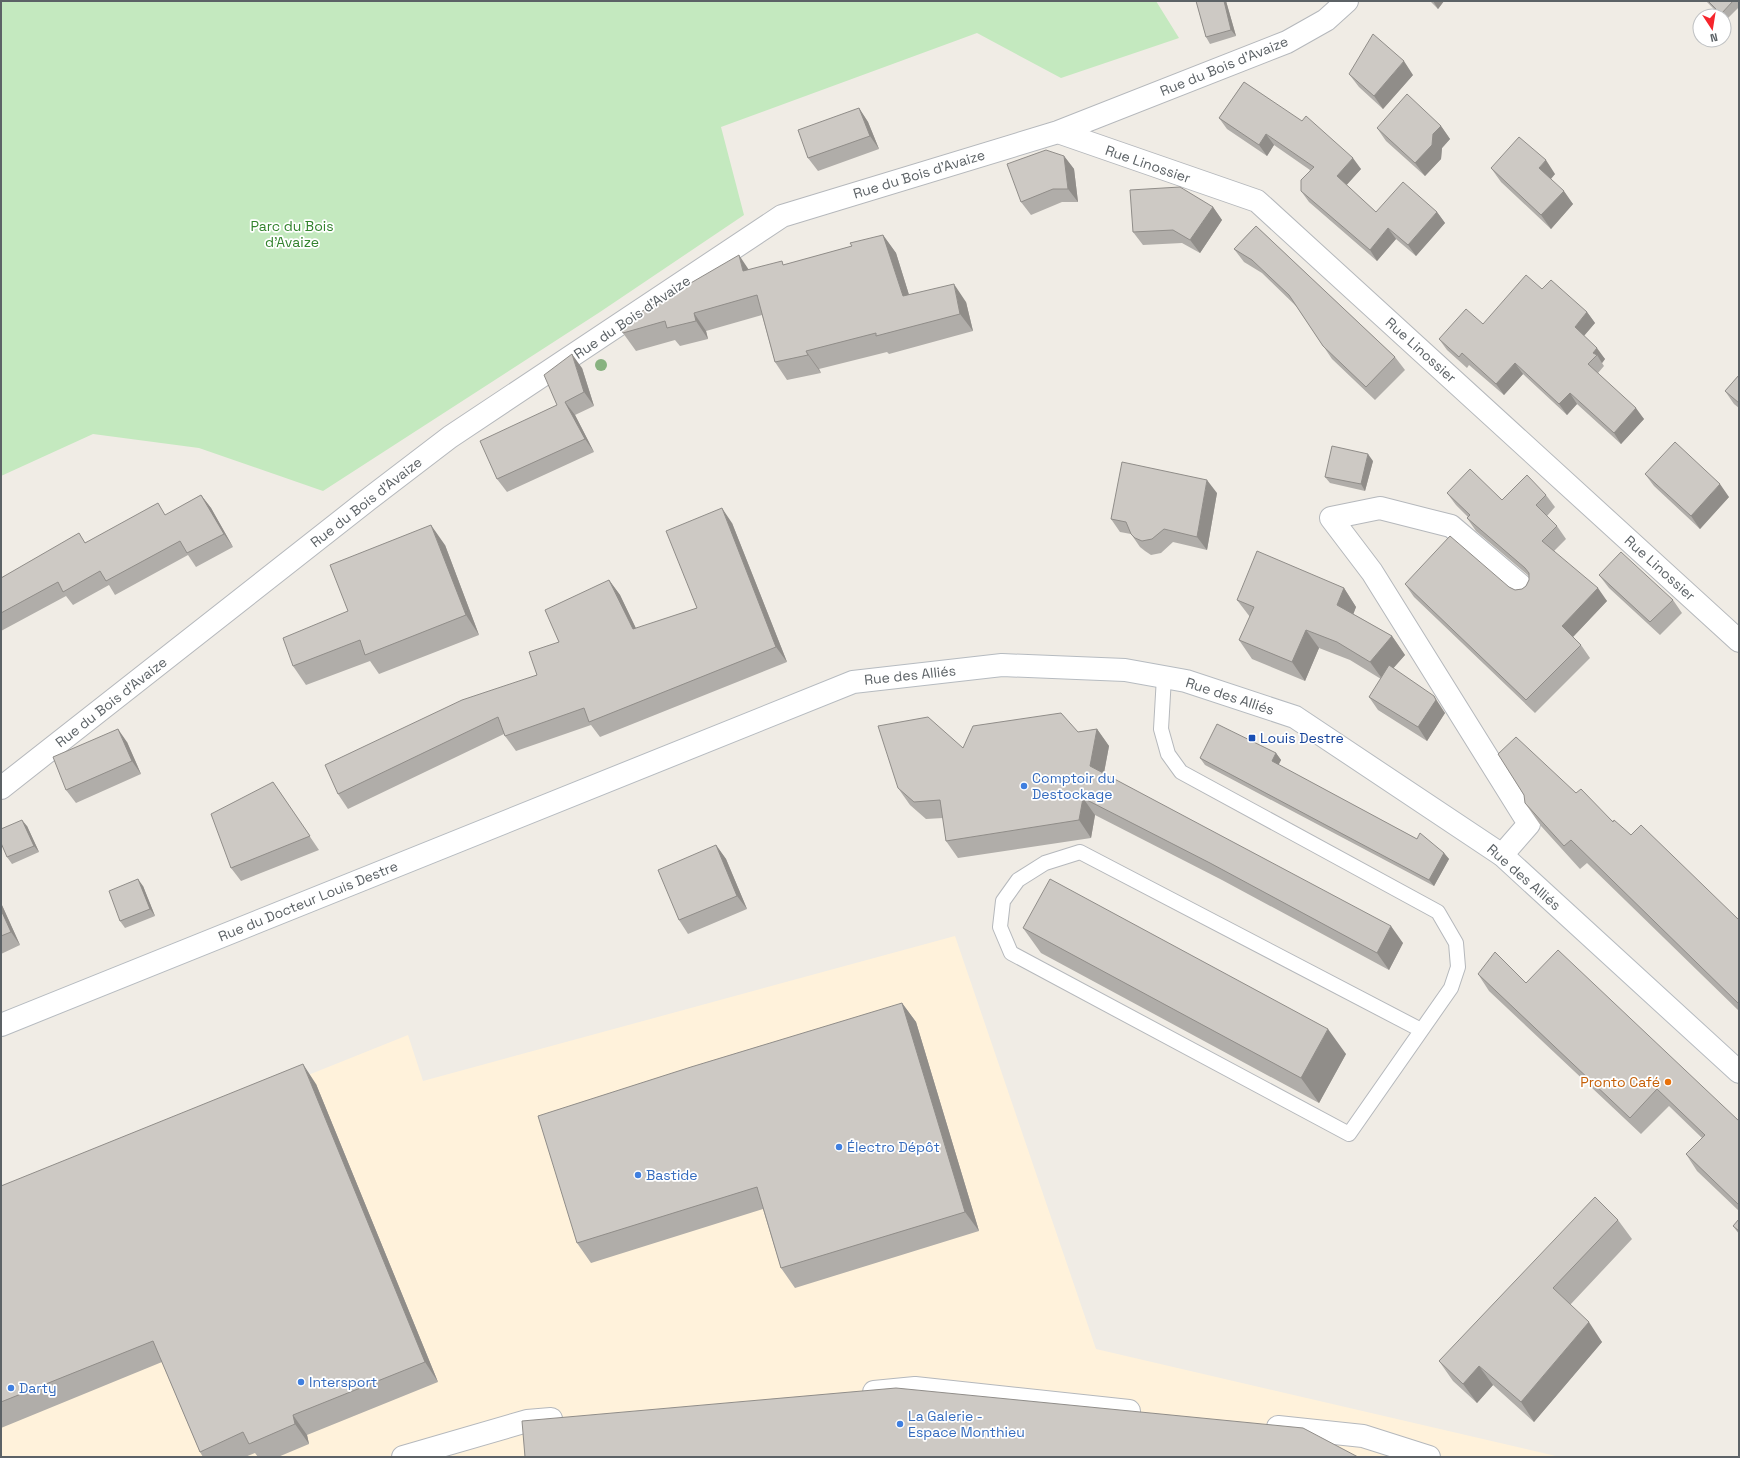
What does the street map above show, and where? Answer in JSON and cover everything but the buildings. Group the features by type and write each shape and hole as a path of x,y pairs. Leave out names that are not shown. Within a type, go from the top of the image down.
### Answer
{"street":[{"name":"Rue du Bois d'Avaize","path":"1,788 450,437 782,216 1058,132 1287,42 1326,20 1347,1"},
{"name":"Rue Linossier","path":"1058,132 1257,201 1739,641"},
{"path":"1502,855 1529,824 1372,572 1331,518 1380,508 1451,526 1526,590"},
{"name":"Rue des Alliés","path":"614,778 853,682 1002,665 1125,670 1186,681 1295,717 1502,855 1739,1072"},
{"name":"Rue du Docteur Louis Destre","path":"1,1025 614,778"},
{"path":"852,1394 915,1388 1150,1413"},
{"path":"403,1457 527,1421 574,1417"},
{"path":"1260,1425 1363,1436 1429,1457"}],"lane":[{"path":"1164,677 1161,729 1168,754 1181,772 1438,912 1456,943 1458,967 1451,988 1349,1134 1011,953 1000,928 1003,901 1018,880 1045,863 1080,852 1421,1030"}],"shaded area":[{"path":"955,936 1096,1349 1560,1457 1,1457 1,1198 408,1035 423,1081"}],"green space":[{"name":"Parc du Bois d'Avaize","path":"1,1 1156,1 1179,38 1061,78 977,33 721,127 744,215 600,312 323,491 199,448 93,434 1,476"}],"place":[{"name":"Louis Destre","path":"1252,738"},
{"name":"Comptoir du Destockage","path":"1024,786"},
{"name":"Pronto Café","path":"1668,1082"},
{"name":"Électro Dépôt","path":"839,1147"},
{"name":"Bastide","path":"638,1175"},
{"name":"Intersport","path":"301,1382"},
{"name":"Darty","path":"11,1388"},
{"name":"La Galerie - Espace Monthieu","path":"900,1424"}]}
